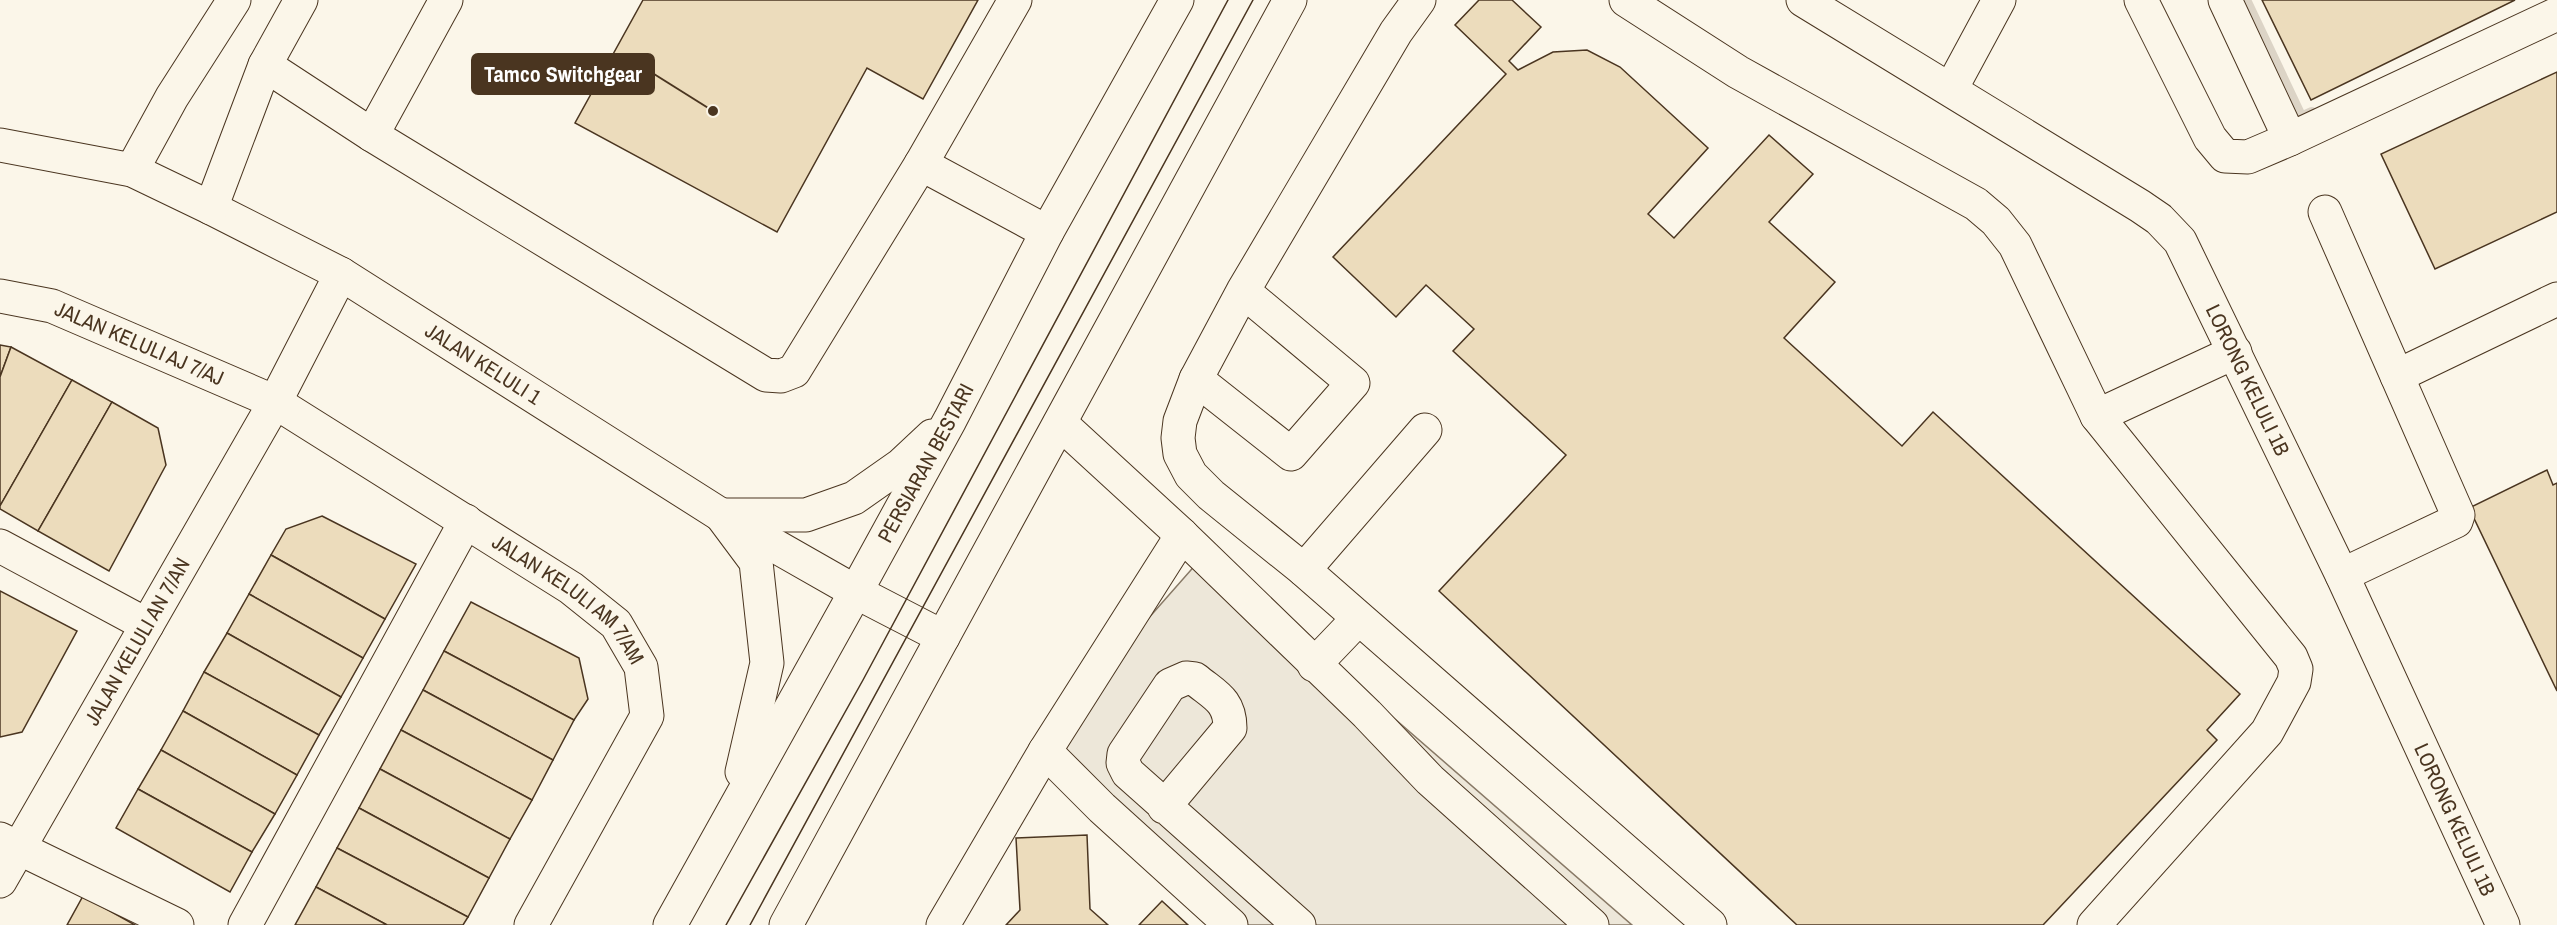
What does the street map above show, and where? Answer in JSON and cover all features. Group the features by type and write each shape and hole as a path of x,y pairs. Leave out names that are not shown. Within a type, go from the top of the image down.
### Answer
{"street":[{"path":"132,170 172,97 234,0"},
{"path":"212,207 266,65 301,0"},
{"path":"372,135 446,0"},
{"path":"266,65 372,135 766,375 781,376 794,371 921,164 1015,0"},
{"name":"PERSIARAN BESTARI","path":"670,925 950,420 1047,232 1178,0"},
{"path":"786,925 1290,0"},
{"path":"1419,0 1396,32 1243,291 1196,379 1180,421 1178,438 1180,454 1191,475 1211,495 1304,570 1358,620 1710,925"},
{"path":"1626,0 1738,72 1976,204 1996,221 2015,245 2097,416 2291,657 2296,669 2294,682 2267,732 2094,925"},
{"name":"LORONG KELULI 1B","path":"1803,0 2159,219 2180,241 2342,575 2503,925"},
{"path":"1951,89 1999,0"},
{"path":"2141,0 2210,138 2225,156 2248,157 2557,14"},
{"path":"2224,0 2290,139"},
{"name":"JALAN KELULI 1","path":"0,146 132,170 212,207 341,274 722,515 856,592 943,637"},
{"path":"921,164 1047,232"},
{"path":"2325,212 2458,515 2456,521 2342,575"},
{"name":"JALAN KELULI AN 7/AN","path":"0,881 10,844 147,625 275,402 341,274"},
{"path":"1196,379 1291,454 1353,383 1243,291"},
{"name":"JALAN KELULI AJ 7/AJ","path":"0,296 52,306 275,402"},
{"path":"2397,376 2557,299"},
{"path":"2097,416 2235,352"},
{"name":"JALAN KELULI AM 7/AM","path":"275,402 571,588 616,624 640,667 647,716 531,925"},
{"path":"722,515 806,515 854,498 901,465 950,420"},
{"path":"1060,423 1182,535 1430,780 1592,925"},
{"path":"1304,570 1425,430"},
{"path":"722,515 756,562 767,663 733,809"},
{"path":"245,925 466,521"},
{"path":"943,925 1045,751 1182,535"},
{"path":"0,546 147,625"},
{"path":"1314,665 1358,620"},
{"path":"1045,751 1102,808 1231,925"},
{"path":"1164,807 1299,925"},
{"path":"10,844 177,925"}],"shaded area":[{"path":"1205,554 1632,925 1226,925 1029,754"}],"building":[{"path":"643,0 978,0 923,99 867,68 777,232 575,123"},
{"path":"1479,0 1512,0 1541,27 1509,61 1518,70 1553,52 1587,50 1620,67 1708,148 1648,214 1674,238 1769,135 1813,174 1769,222 1835,282 1784,338 1902,446 1933,412 2240,694 2207,730 2217,740 2043,925 1797,925 1439,591 1566,455 1453,351 1474,329 1426,285 1396,317 1333,257 1506,74 1455,25"},
{"path":"2262,0 2515,0 2311,100"},
{"path":"2557,72 2557,212 2435,269 2381,154"},
{"path":"0,345 11,347 0,377"},
{"path":"11,347 72,380 0,506 0,377"},
{"path":"72,380 112,402 38,531 0,509 0,506"},
{"path":"112,402 158,428 166,465 109,571 38,531"},
{"path":"2547,470 2553,485 2557,483 2557,691 2469,508"},
{"path":"322,516 416,564 385,619 271,555 286,529"},
{"path":"271,555 385,619 363,658 249,594"},
{"path":"0,591 77,631 22,732 0,737"},
{"path":"249,594 363,658 341,697 227,633"},
{"path":"471,602 579,658 588,699 574,720 444,651"},
{"path":"227,633 341,697 319,735 204,672"},
{"path":"444,651 574,720 553,760 423,690"},
{"path":"204,672 319,735 297,775 183,711"},
{"path":"423,690 553,760 532,800 401,730"},
{"path":"183,711 297,775 275,814 161,750"},
{"path":"401,730 532,800 510,839 380,769"},
{"path":"161,750 275,814 252,852 138,789"},
{"path":"380,769 510,839 489,878 359,808"},
{"path":"138,789 252,852 230,892 116,828"},
{"path":"359,808 489,878 468,917 337,848"},
{"path":"1087,835 1090,909 1108,925 1006,925 1020,910 1016,838"},
{"path":"337,848 468,917 463,925 387,925 316,887"},
{"path":"316,887 387,925 295,925"},
{"path":"83,896 135,925 67,925"},
{"path":"1162,901 1188,925 1139,925"}],"waterway":[{"path":"2245,0 2301,118 2312,113"}],"tram line":[{"path":"726,925 863,680 1228,0"},
{"path":"750,925 1253,0"}],"place":[{"name":"Tamco Switchgear","path":"713,111"}]}
